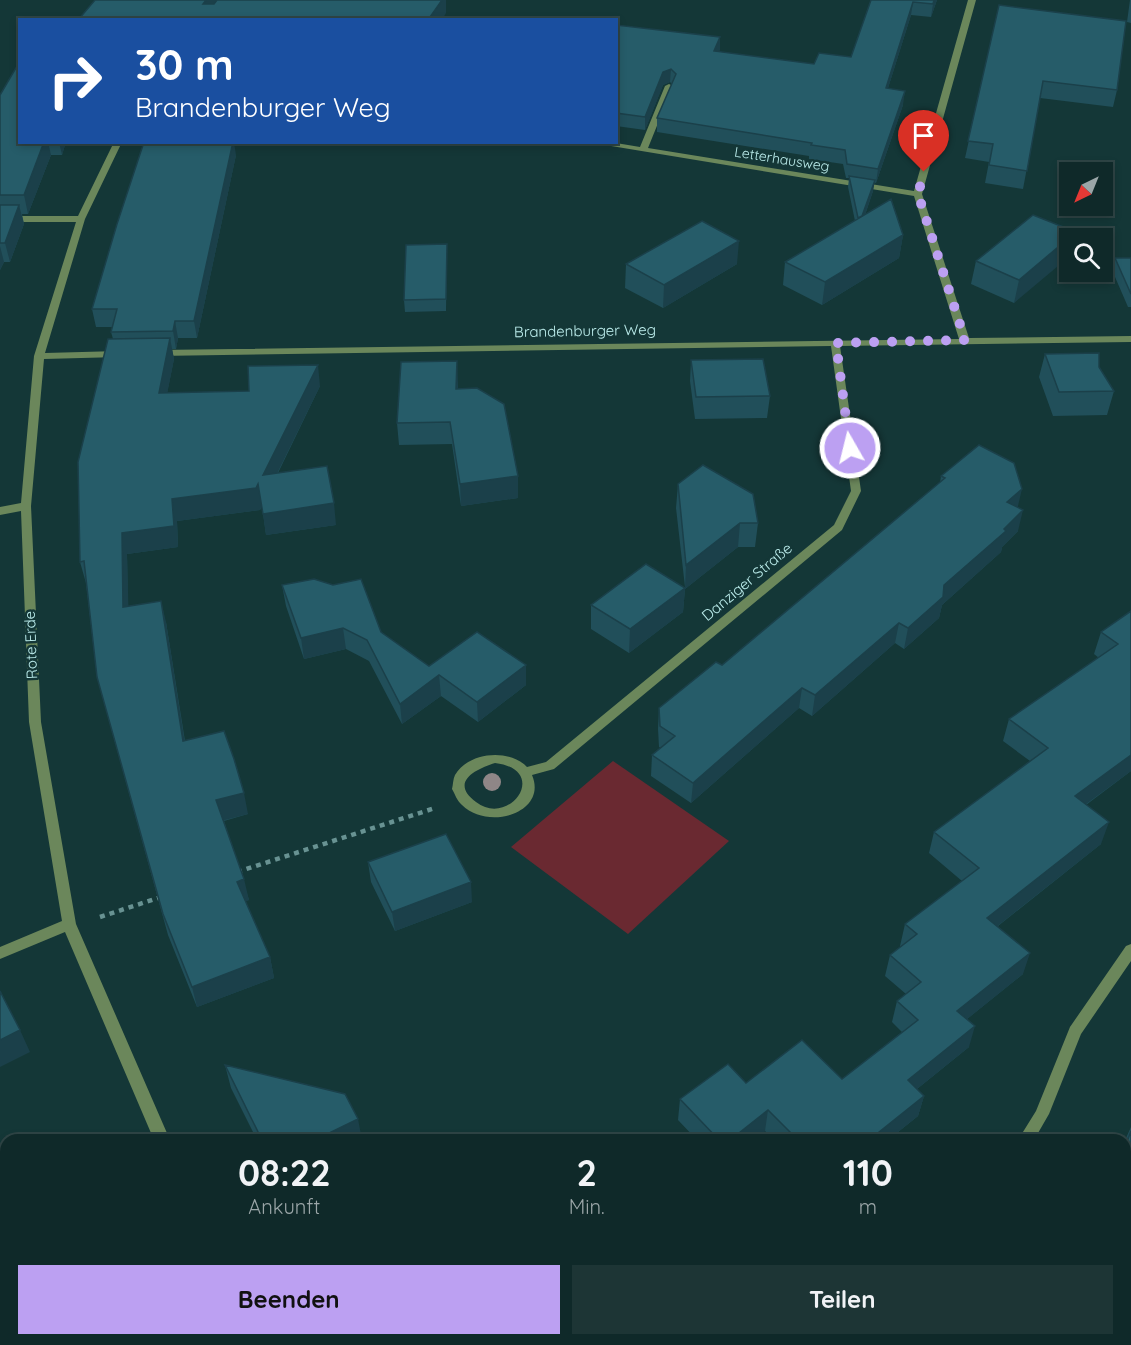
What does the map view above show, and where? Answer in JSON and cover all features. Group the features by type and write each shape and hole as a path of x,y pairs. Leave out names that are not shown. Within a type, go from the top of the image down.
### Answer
{"street":[{"path":"965,340 918,194 972,0"},
{"path":"643,150 669,86"},
{"name":"Rote Erde","path":"117,144 81,219 39,356 26,506 34,722 69,924 159,1134"},
{"name":"Letterhausweg","path":"604,144 918,194"},
{"path":"0,219 81,219"},
{"name":"Brandenburger Weg","path":"146,354 1131,339"},
{"name":"Danziger Straße","path":"525,772 550,766 838,527 856,491 836,343"},
{"path":"39,356 134,354"},
{"path":"0,511 26,506"},
{"path":"495,758 513,762 525,772 530,786 525,800 511,810 493,813 474,810 462,799 458,785 460,778 464,771 477,761 495,758"},
{"path":"0,953 69,924"},
{"path":"1030,1134 1042,1114 1075,1031 1131,950"}],"path":[{"path":"235,873 462,799"},
{"path":"69,924 167,895"}],"shaded area":[{"path":"613,761 729,841 628,934 511,847"}],"building":[{"path":"95,0 206,0 203,4 214,4 217,0 442,0 429,18 80,18"},
{"path":"871,0 934,0 933,4 913,2 886,88 905,91 878,169 847,164 845,150 657,118 676,74 671,69 663,72 645,117 618,113 618,25 720,37 714,51 814,64 819,53 851,57"},
{"path":"999,5 1126,21 1117,90 1043,81 1027,171 989,165 993,144 968,141"},
{"path":"18,64 18,144 43,144 24,195 0,195 0,95"},
{"path":"143,144 233,144 194,321 175,321 173,331 111,332 117,309 92,309"},
{"path":"849,176 875,180 862,216 858,218"},
{"path":"891,199 903,235 825,282 785,262"},
{"path":"0,205 19,205 5,243 0,243"},
{"path":"1033,215 1066,228 1059,228 1059,246 1019,280 976,261"},
{"path":"702,221 739,241 664,285 626,264"},
{"path":"447,244 446,299 404,300 406,245"},
{"path":"1115,258 1131,258 1131,294"},
{"path":"170,338 159,393 249,391 248,366 318,365 263,475 327,466 334,503 263,514 258,484 256,488 172,499 174,526 122,533 123,607 161,601 183,741 224,731 234,759 244,793 216,800 244,879 237,882 270,957 192,987 163,914 97,677 84,561 80,562 78,462 108,339"},
{"path":"1099,353 1099,367 1114,391 1059,392 1045,354"},
{"path":"763,359 770,396 696,397 691,360"},
{"path":"457,361 456,389 477,388 504,404 518,476 460,484 450,422 397,423 401,362"},
{"path":"979,445 1014,463 1022,489 1007,502 1023,510 1004,529 1006,531 944,585 943,597 908,628 899,623 815,695 802,688 693,783 652,755 675,736 660,726 659,708 716,662 722,665 945,478 941,476"},
{"path":"703,465 753,494 758,523 740,523 686,565 678,484"},
{"path":"646,564 685,588 630,629 591,605"},
{"path":"314,579 333,585 361,579 381,632 429,666 477,632 526,665 477,702 439,675 400,704 367,640 343,628 301,638 282,585"},
{"path":"1131,611 1131,755 1075,796 1109,822 987,918 1030,953 957,1011 975,1026 908,1080 924,1096 876,1134 792,1134 768,1110 738,1134 713,1134 680,1099 728,1064 746,1083 802,1040 842,1079 918,1020 897,1001 921,982 890,955 917,934 905,924 979,868 934,832 1048,748 1009,719 1118,644 1101,632"},
{"path":"446,834 471,882 392,912 368,862"},
{"path":"0,991 20,1030 0,1040"},
{"path":"225,1065 345,1094 358,1119 327,1134 259,1134"}],"route":[{"path":"850,448 836,343 965,340 918,194 924,172"}]}
